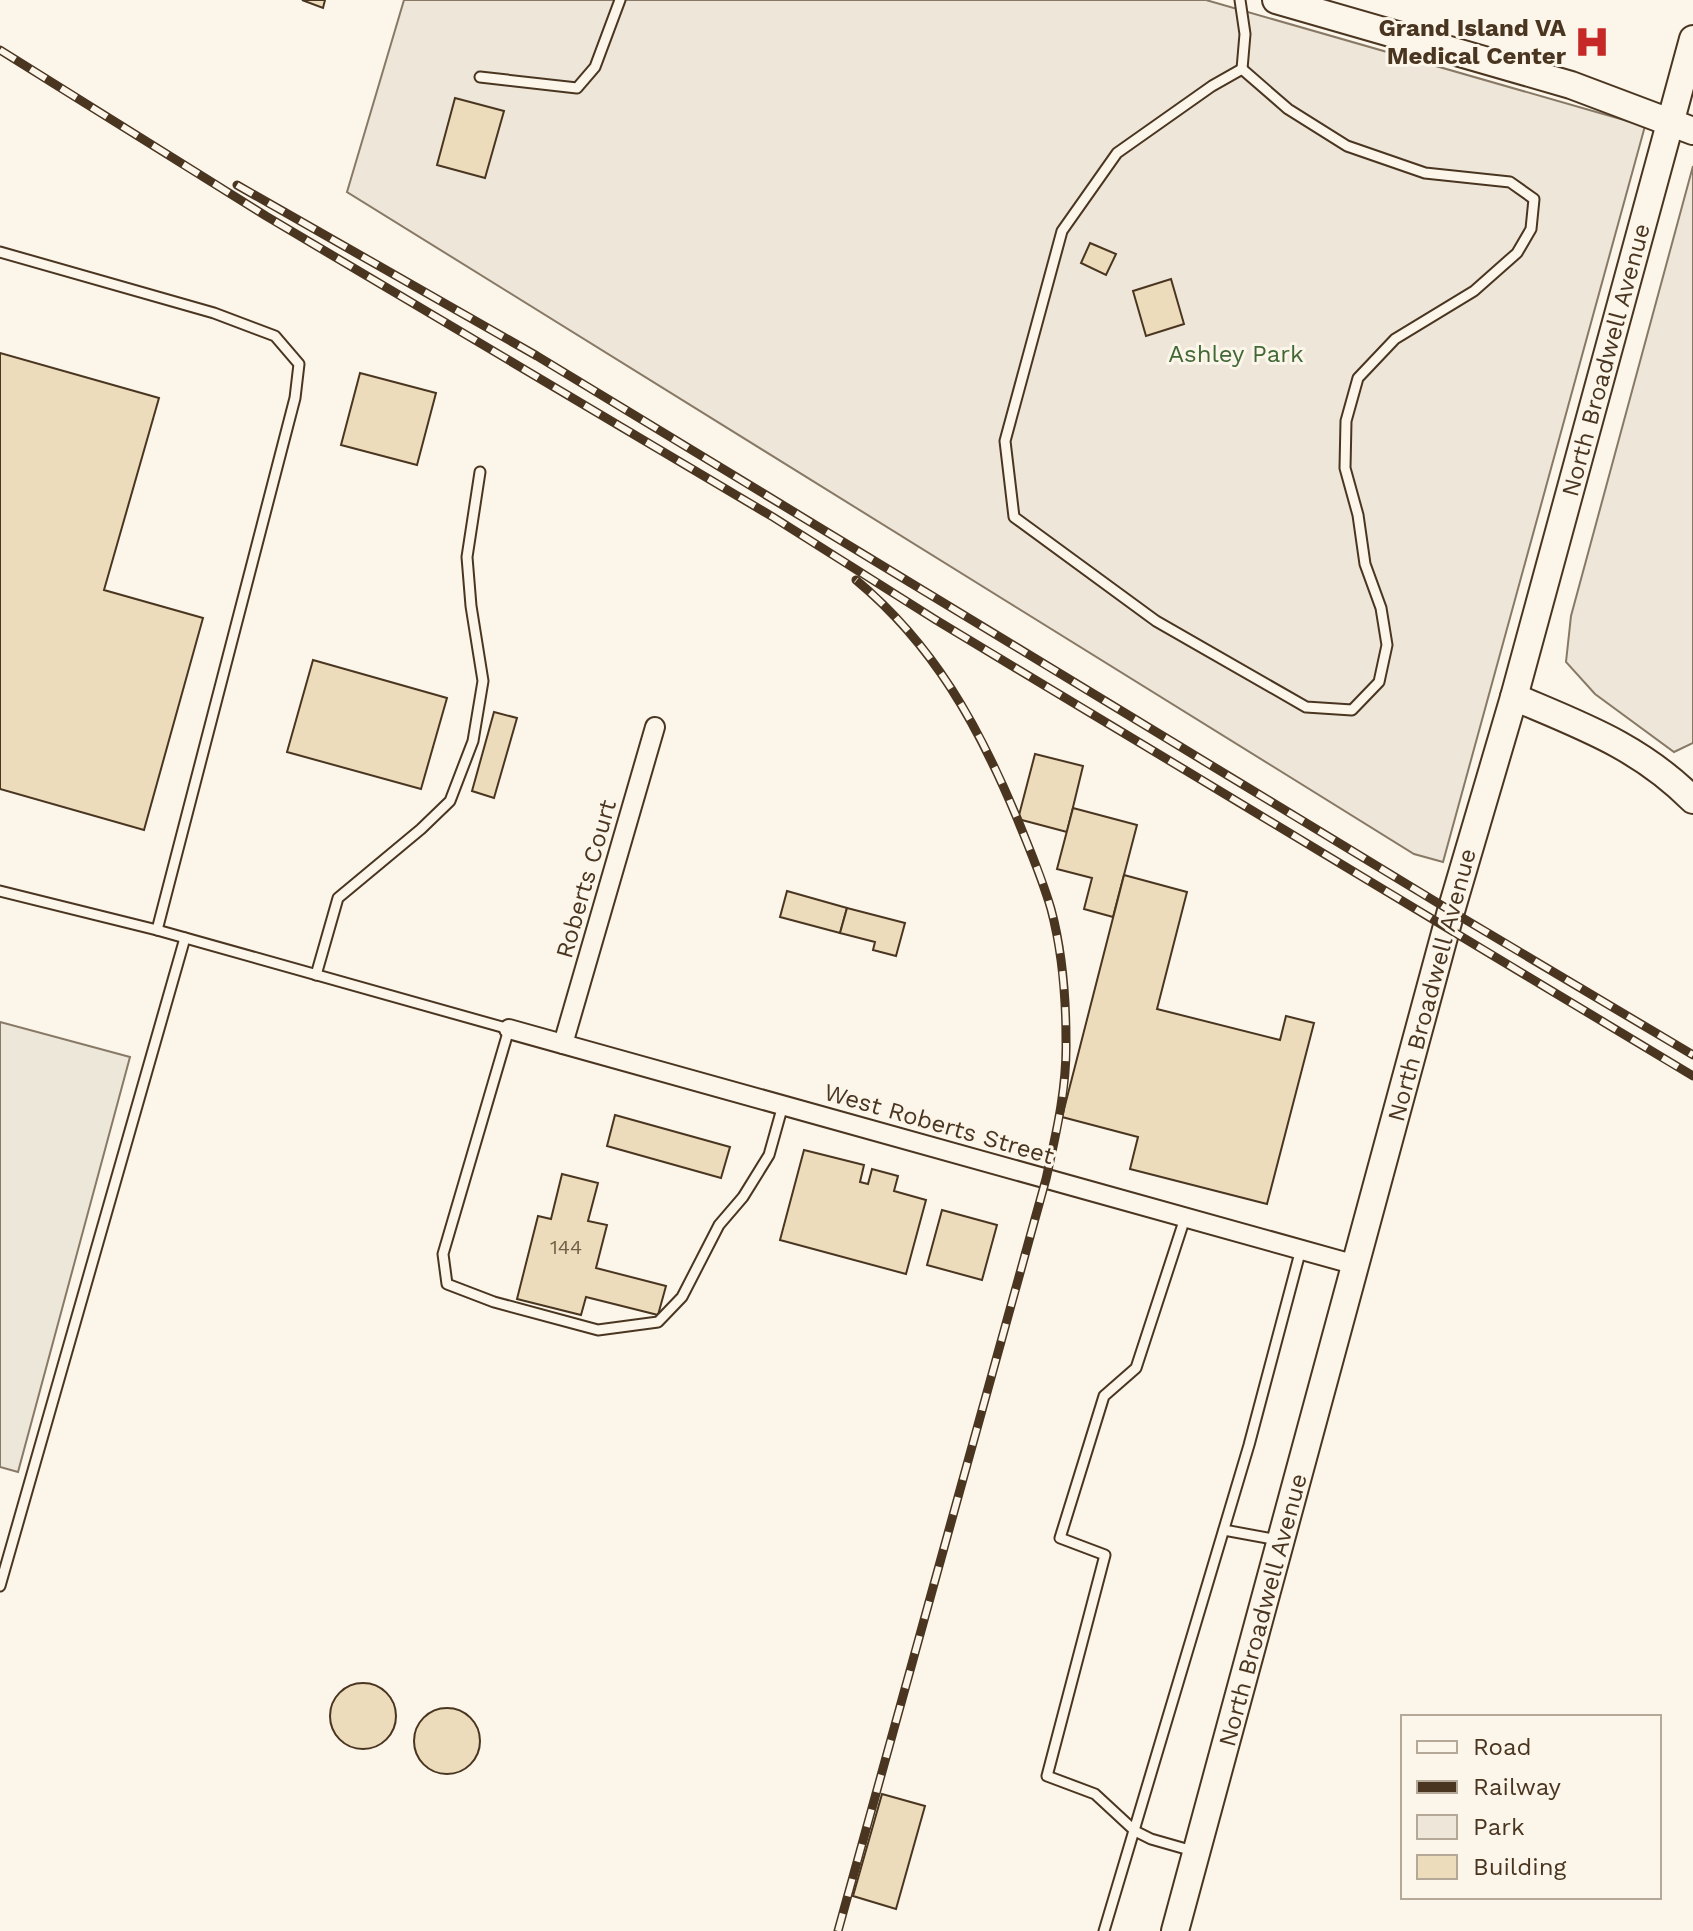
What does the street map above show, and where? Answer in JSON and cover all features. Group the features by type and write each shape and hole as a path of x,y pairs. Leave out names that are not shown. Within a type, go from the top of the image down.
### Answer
{"main road":[{"path":"1276,0 1571,85 1682,127"},
{"name":"North Broadwell Avenue","path":"1175,1931 1448,919 1682,127 1693,39"},
{"path":"1514,697 1619,743 1661,770 1693,800"}],"street":[{"name":"Roberts Court","path":"563,1044 655,727"},
{"name":"West Roberts Street","path":"509,1029 1356,1265"}],"lane":[{"path":"480,77 577,88 595,67 620,0"},
{"path":"1240,0 1245,34 1242,69"},
{"path":"1242,69 1288,109 1347,146 1425,173 1510,182 1534,199 1531,229 1517,253 1474,291 1395,339 1358,378 1346,421 1345,468 1358,515 1365,564 1381,608 1387,645 1379,682 1352,710 1306,707 1156,621 1014,517 1005,441 1062,231 1117,153 1212,86 1242,69"},
{"path":"0,252 214,313 275,336 299,364 295,398 157,930"},
{"path":"316,975 338,898 450,801 473,741 483,681 467,557 480,472"},
{"path":"0,891 157,930 509,1029 443,1254 447,1284 494,1302 598,1330 658,1322 682,1297 719,1225 743,1197 769,1155 783,1105"},
{"path":"0,1586 185,938"},
{"path":"1185,1218 1136,1368 1104,1396 1060,1538 1105,1555 1047,1776 1095,1794 1135,1831 1151,1839 1197,1852"},
{"path":"1104,1931 1224,1530 1301,1249"},
{"path":"1224,1530 1282,1540"}],"green space":[{"name":"Ashley Park","path":"404,0 1206,0 1645,126 1443,862 1414,854 347,192"},
{"path":"1693,166 1693,743 1674,752 1595,694 1566,662 1571,616"}],"shaded area":[{"path":"0,1022 130,1057 18,1472 0,1467"}],"building":[{"path":"302,0 325,0 323,8"},
{"path":"455,98 504,111 485,178 437,165"},
{"path":"1090,243 1116,254 1106,275 1081,263"},
{"path":"1171,279 1184,324 1146,336 1133,291"},
{"path":"0,353 159,398 104,590 203,618 144,830 0,789"},
{"path":"360,373 436,393 417,465 341,445"},
{"path":"313,660 447,698 421,789 287,752"},
{"path":"494,712 517,718 494,798 472,791"},
{"path":"1035,754 1083,766 1067,832 1018,819"},
{"path":"1073,808 1137,825 1113,917 1084,909 1092,878 1057,869"},
{"path":"1124,875 1187,892 1157,1009 1280,1040 1286,1016 1314,1023 1267,1204 1130,1169 1138,1137 1062,1117"},
{"path":"787,891 847,908 840,933 780,917"},
{"path":"847,908 905,923 896,956 873,950 875,942 840,933"},
{"path":"615,1115 730,1147 721,1178 607,1146"},
{"path":"804,1150 864,1165 860,1182 868,1184 872,1169 898,1176 894,1191 926,1200 906,1274 780,1240"},
{"path":"562,1174 598,1183 588,1221 607,1225 596,1268 666,1286 658,1315 586,1297 581,1315 517,1299 538,1216 551,1219"},
{"path":"942,1210 997,1225 982,1280 927,1265"},
{"path":"363,1683 376,1685 391,1698 396,1716 394,1729 381,1744 363,1749 350,1747 335,1734 330,1716 332,1703 345,1688"},
{"path":"447,1708 460,1710 475,1723 480,1741 478,1754 465,1769 447,1774 434,1772 419,1759 414,1741 416,1728 429,1713"},
{"path":"882,1794 925,1806 896,1909 853,1896"}],"railway":[{"path":"0,50 266,216 773,517 936,620 1693,1076"},
{"path":"237,185 537,356 1693,1055"},
{"path":"838,1931 1046,1179 1060,1111 1066,1059 1064,992 1055,925 1017,818 986,751 951,688 909,632 856,580"}],"place":[{"name":"Grand Island VA Medical Center","path":"1592,42"}]}
